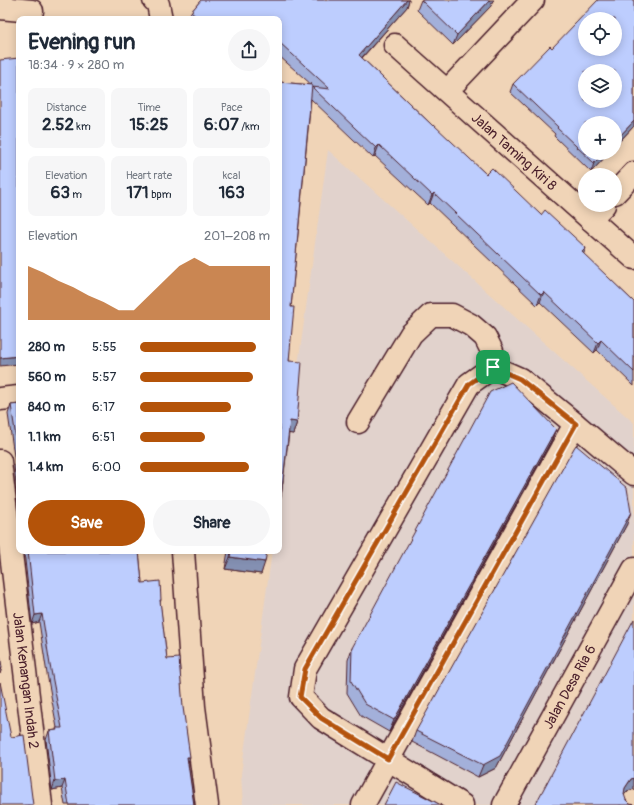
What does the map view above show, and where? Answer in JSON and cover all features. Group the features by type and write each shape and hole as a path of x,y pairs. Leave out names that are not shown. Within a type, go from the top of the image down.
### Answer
{"street":[{"path":"154,0 158,4 160,16"},
{"path":"447,91 533,0"},
{"path":"0,8 33,10"},
{"name":"Jalan Taming Kiri 8","path":"395,45 447,91 578,197"},
{"path":"622,186 634,173"},
{"name":"Jalan Taming Kiri 8","path":"597,212 634,258"},
{"path":"358,422 411,334 431,315 452,315 471,325 485,337 492,351 493,367"},
{"path":"493,367 520,379 576,424 634,474"},
{"path":"462,805 321,718 300,697 305,669 469,384 493,367"},
{"path":"0,399 16,397"},
{"path":"362,805 576,424"},
{"name":"Jalan Kenangan Indah 2","path":"0,461 41,805"},
{"path":"183,554 194,708 207,805"},
{"name":"Jalan Desa Ria 6","path":"504,805 634,569"},
{"path":"632,805 634,801"}],"shaded area":[{"path":"328,150 634,423 634,805 243,805 241,774 272,554 282,554 282,480"}],"building":[{"path":"201,0 407,0 359,55 433,126 434,125 486,174 492,168 541,215 545,210 586,248 582,252 634,302 634,372 601,340 598,343 544,292 541,295 434,193 432,195 379,145 376,148 312,87 330,89 282,45 282,16 196,16 191,12"},
{"path":"421,0 490,0 457,35"},
{"path":"598,0 634,0 634,121 622,134 622,116 578,116 578,148 513,84 550,46 552,48 578,21 578,56 622,56 622,12 586,12"},
{"path":"16,58 16,356 0,358 0,60"},
{"path":"282,82 312,85 291,307 294,307 289,361 302,362 297,422 290,421 282,489"},
{"path":"511,382 556,429 394,720 365,704 351,681 352,648 490,392"},
{"path":"16,404 16,438 11,405"},
{"path":"576,445 627,488 631,512 500,756 483,765 416,731"},
{"path":"28,554 139,554 142,583 160,581 160,600 167,659 179,658 183,707 190,757 187,757 194,805 69,805 65,780 55,781 49,731 57,730 56,728 62,728 42,614 35,615"},
{"path":"230,554 266,554 265,562 230,557"},
{"path":"634,619 634,778 631,779 625,788 624,794 626,800 630,804 634,805 535,805"},
{"path":"0,653 2,668 0,669"},
{"path":"0,682 11,737 24,735 33,805 0,805"},
{"path":"396,782 441,805 384,805"}],"route":[{"path":"493,367 520,379 576,424 388,759 321,718 300,697 305,669 469,384 493,367"}]}
